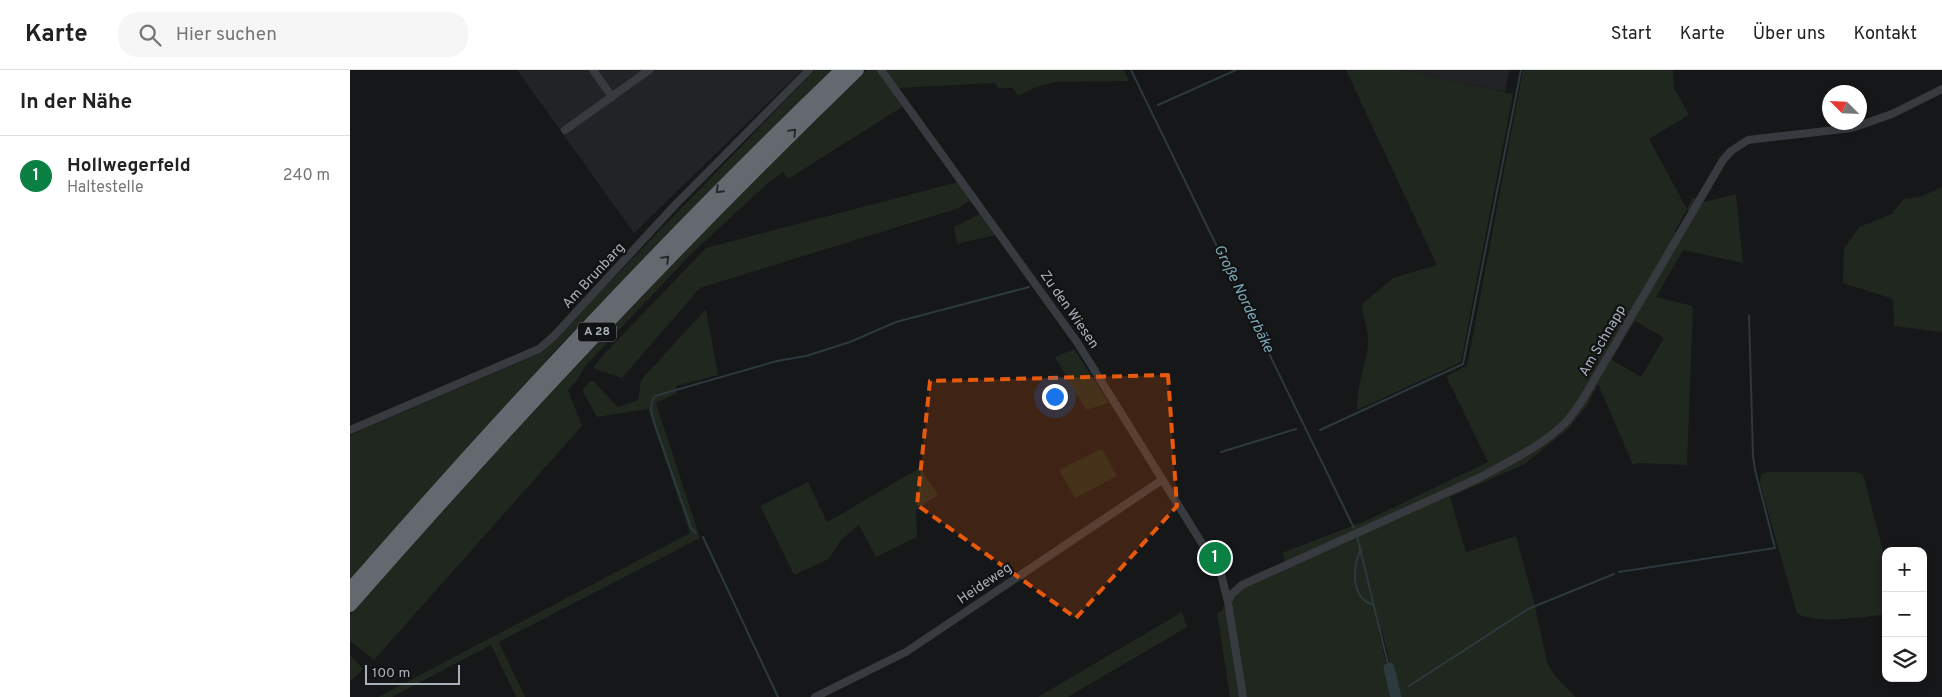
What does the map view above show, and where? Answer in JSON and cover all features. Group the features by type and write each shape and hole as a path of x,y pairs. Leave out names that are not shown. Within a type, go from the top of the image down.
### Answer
{"highway":[{"name":"A 28","path":"350,590 549,368 657,253 842,70"},
{"name":"A 28","path":"350,605 556,376 657,269 750,174 857,70"}],"street":[{"path":"593,70 612,97"},
{"path":"565,130 649,70"},
{"name":"Am Brunbarg","path":"350,430 539,349 554,336 676,204 809,70"},
{"name":"Zu den Wiesen","path":"882,70 1077,342 1118,405 1221,574"},
{"name":"Am Schnapp","path":"1228,602 1232,594 1242,585 1479,478 1516,458 1550,436 1567,421 1584,399 1723,160 1731,151 1748,140 1852,128 1892,114 1942,88"},
{"name":"Heideweg","path":"814,697 906,652 1162,480"},
{"path":"1221,574 1232,583 1242,585"},
{"path":"1221,574 1228,602 1243,697"}],"highlighted area":[{"path":"1168,375 1177,506 1076,618 917,505 930,381"}],"shaded area":[{"path":"517,70 802,70 634,233"},
{"path":"815,70 832,70 669,232 553,353 350,580 350,435 541,353"},
{"path":"867,70 877,70 884,78 889,76 885,70 1124,70 1129,81 1056,82 1036,87 1018,96 1013,88 998,88 995,83 899,88 893,92 902,107 788,179 783,172 767,184 692,253 586,365 568,390 582,426 374,660 350,641 350,615 475,475 667,269"},
{"path":"1346,70 1404,70 1513,94 1461,362 1357,410 1358,393 1368,343 1362,304 1393,278 1437,265"},
{"path":"1404,70 1509,70 1505,92"},
{"path":"1523,70 1673,70 1674,88 1689,115 1649,139 1687,209 1693,197 1704,202 1736,194 1743,263 1683,250 1656,297 1693,306 1687,465 1638,463 1633,465 1598,384 1587,406 1568,429 1525,464 1450,497 1466,552 1516,536 1534,602 1547,662 1555,676 1576,697 1398,697 1382,631 1378,629 1394,697 1230,697 1217,613 1223,610 1223,607 1232,605 1236,595 1241,590 1287,568 1282,553 1365,521 1488,462 1446,376 1467,366","holes":["1687,210 1695,214 1681,238 1675,231","1635,321 1664,338 1641,377 1612,360"]},
{"path":"958,182 971,200 959,208 700,288 622,378 593,368 606,352 706,248"},
{"path":"1942,187 1942,332 1894,326 1893,299 1843,283 1844,249 1859,227 1892,214 1903,199 1920,197"},
{"path":"980,214 996,235 957,244 954,227"},
{"path":"706,309 718,375 676,386 677,393 656,403 700,538 499,642 525,697 516,697 491,645 392,697 378,697 690,533 648,409 597,417 582,390 592,380 618,407 638,400 641,380"},
{"path":"1074,349 1109,403 1086,410 1055,357"},
{"path":"1102,449 1117,476 1075,498 1059,470"},
{"path":"920,468 938,495 916,510 917,537 876,557 859,525 841,540 829,559 794,575 760,506 808,482 827,522"},
{"path":"1768,472 1856,472 1863,474 1882,547 1882,614 1853,618 1815,619 1804,617 1797,613 1760,484 1761,474"},
{"path":"1182,612 1187,627 1068,697 1038,697"},
{"path":"350,655 363,669 351,681 350,680"}],"waterway":[{"name":"Große Norderbäke","path":"1131,70 1354,528"},
{"path":"1158,105 1236,70"},
{"path":"1320,430 1463,364 1521,70"},
{"path":"696,533 691,528 655,425 651,407 655,396 777,361 806,356 850,342 896,322 1029,287"},
{"path":"1619,572 1775,548 1753,456 1749,315"},
{"path":"1221,452 1296,429"},
{"name":"Große Norderbäke","path":"1357,536 1389,668"},
{"path":"703,537 778,697"},
{"name":"Große Norderbäke","path":"1361,549 1355,568 1355,582 1363,599 1374,605"},
{"path":"1409,686 1528,609 1614,574"},
{"name":"Große Norderbäke","path":"1389,668 1396,697"}],"place":[{"name":"Hollwegerfeld","path":"1215,558"}]}
